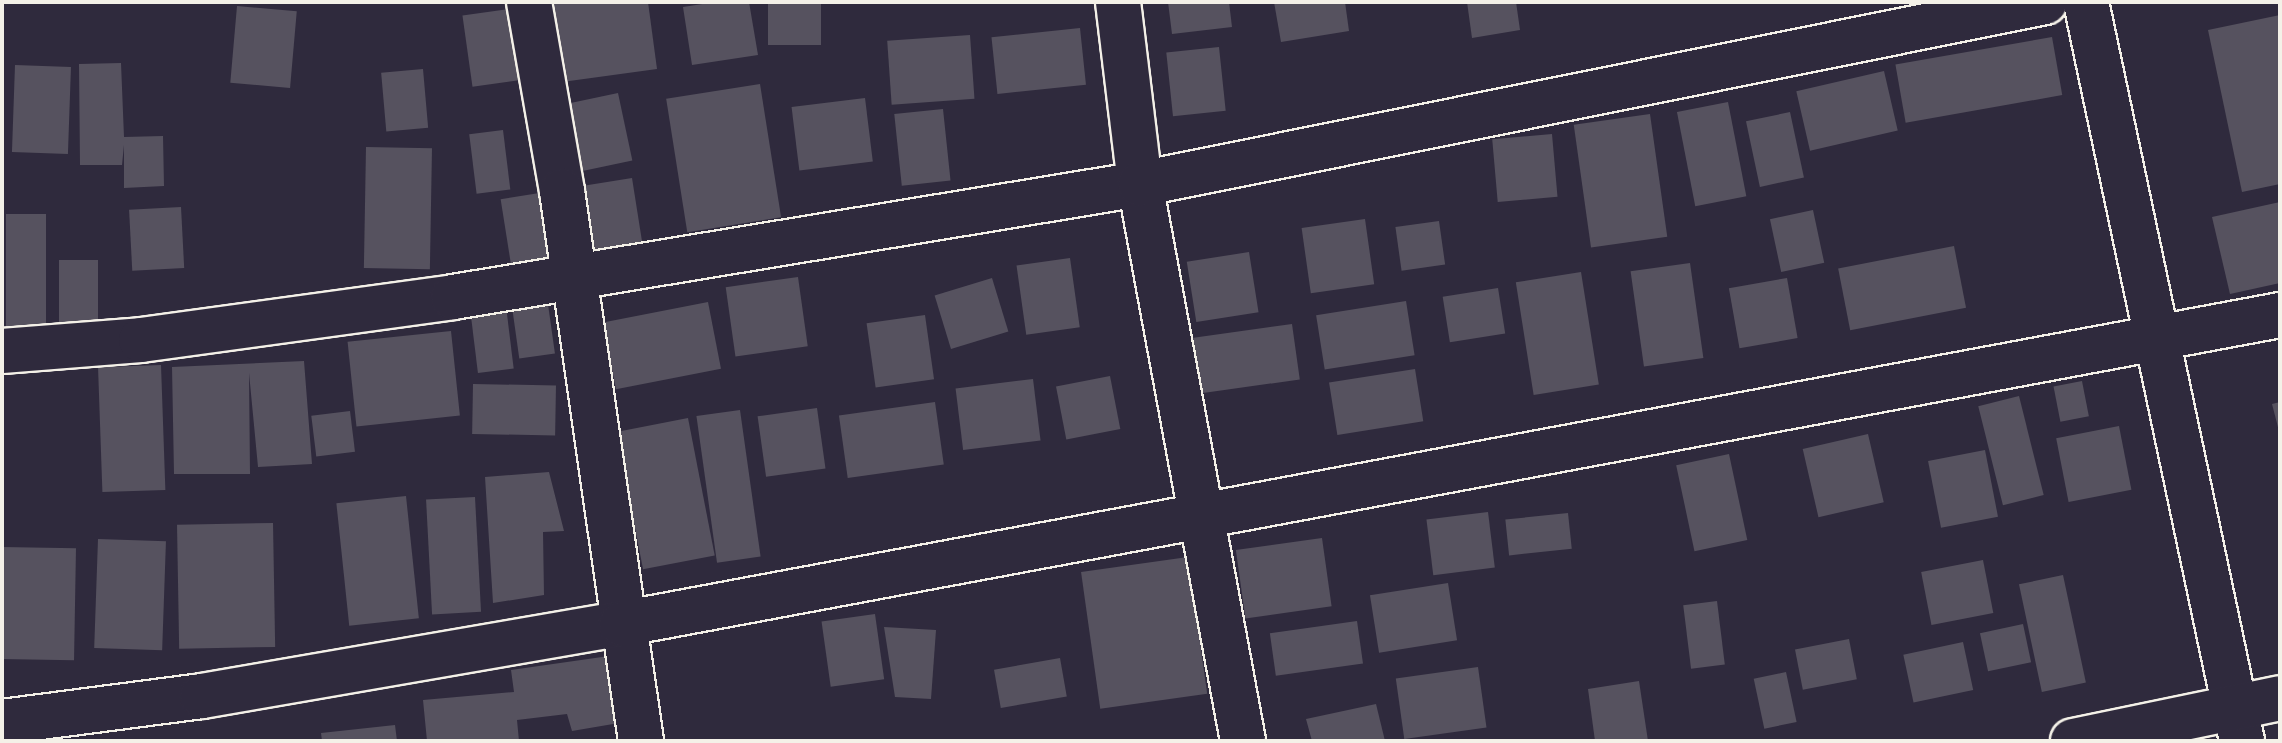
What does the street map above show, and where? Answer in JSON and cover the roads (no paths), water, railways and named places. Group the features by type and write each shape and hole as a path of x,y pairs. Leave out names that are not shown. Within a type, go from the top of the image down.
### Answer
{"street":[{"path":"529,2 562,191 571,279 641,741"},
{"path":"1118,2 1140,184 1243,741"},
{"path":"2,351 141,340 571,279 1140,184 2045,2"},
{"path":"2086,2 2159,336 2237,724"},
{"path":"2,722 202,696 621,624 1202,513 2280,315"},
{"path":"2073,741 2237,724 2280,698"}]}
